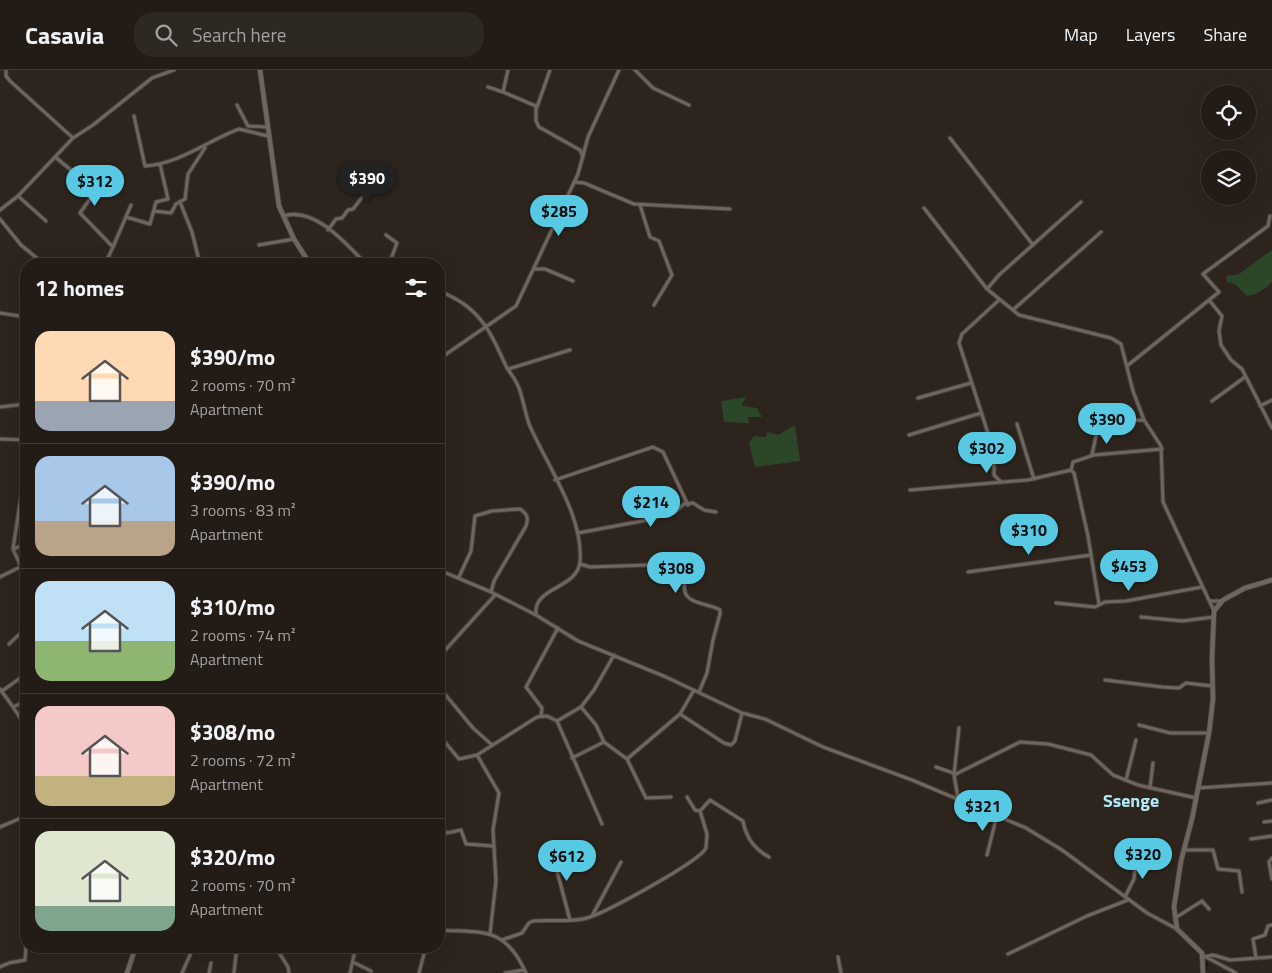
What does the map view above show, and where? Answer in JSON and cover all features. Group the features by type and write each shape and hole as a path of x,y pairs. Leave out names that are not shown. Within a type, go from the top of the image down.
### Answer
{"street":[{"path":"6,70 6,76 10,81 73,138"},
{"path":"0,210 18,196 73,138 93,125 152,78 174,70"},
{"path":"260,70 276,193 282,216 306,258"},
{"path":"503,92 508,70"},
{"path":"550,70 537,107 536,121 539,127 580,150 583,158"},
{"path":"445,355 516,306 574,182 594,122 619,70"},
{"path":"635,70 653,88 689,106"},
{"path":"488,87 537,107"},
{"path":"237,105 244,121 252,127 266,127"},
{"path":"134,116 144,165 148,166 160,164 206,147 239,129 244,121"},
{"path":"239,129 268,136"},
{"path":"950,138 1033,245"},
{"path":"154,210 171,213 185,197 188,174 206,147"},
{"path":"55,158 92,187 92,196 80,213 113,247"},
{"path":"126,217 148,225 158,201 166,200 169,197 160,164"},
{"path":"328,230 336,219 342,218 348,210 353,209 375,181 372,179"},
{"path":"574,182 584,183 640,205 730,209"},
{"path":"18,196 46,221"},
{"path":"180,202 192,232 198,258"},
{"path":"988,289 999,275 1080,202"},
{"path":"108,258 131,205"},
{"path":"640,205 650,237 659,241 672,275 654,305"},
{"path":"924,208 988,289 1023,316 1111,338 1121,344 1144,420 1160,441 1162,449 1163,502 1202,587 1211,601 1214,611 1213,686 1209,733 1183,850 1174,902 1174,918 1177,929"},
{"path":"282,216 289,214 302,215 328,230 359,258"},
{"path":"1127,366 1220,291 1203,274 1268,226 1270,216"},
{"path":"0,219 21,245 37,258"},
{"path":"1014,309 1101,232"},
{"path":"386,235 396,241 397,244 391,258"},
{"path":"259,245 294,239"},
{"path":"534,269 545,269 573,281"},
{"path":"445,294 469,306 486,327 519,388 528,422 567,502 578,533 580,564 576,575 570,582 548,592 536,609 536,615"},
{"path":"1000,300 959,338 980,413 994,452 994,475 1000,481"},
{"path":"1209,300 1222,316 1219,331 1221,345 1245,377 1272,428"},
{"path":"0,313 20,316"},
{"path":"508,369 570,350"},
{"path":"1212,400 1245,377"},
{"path":"918,398 971,382"},
{"path":"1260,406 1272,400"},
{"path":"0,406 20,404"},
{"path":"909,435 980,413"},
{"path":"1092,455 1099,420 1144,420"},
{"path":"1017,424 1034,479"},
{"path":"0,439 20,440"},
{"path":"555,480 653,447 663,452 688,505"},
{"path":"910,490 1034,479 1071,470 1076,460 1092,455 1162,449"},
{"path":"1071,470 1074,473 1099,604"},
{"path":"0,577 20,566 13,549 20,503"},
{"path":"578,533 642,521 675,512 684,504 693,503 704,510 716,512"},
{"path":"445,650 493,593 494,581 526,526 528,520 526,514 520,509 492,510 475,516 471,551 459,577"},
{"path":"13,549 20,546"},
{"path":"968,572 1091,555"},
{"path":"580,564 590,567 648,564 684,567 685,593 688,597 720,610 707,673 699,692"},
{"path":"445,572 493,593 536,615 578,641 699,692 742,713 765,719 858,761 912,780 996,815 1047,839 1129,900 1165,924 1177,929 1199,949 1204,957 1236,973"},
{"path":"1214,611 1221,601 1245,588 1272,580"},
{"path":"1056,603 1095,606 1202,587"},
{"path":"1211,601 1221,601"},
{"path":"1141,618 1182,621 1214,617"},
{"path":"541,716 542,708 526,687 558,628"},
{"path":"9,644 20,634"},
{"path":"477,756 491,744 541,716 557,721 581,707 594,690 614,655"},
{"path":"20,678 1,690 20,718"},
{"path":"1105,680 1162,688 1179,688 1186,683 1213,686"},
{"path":"627,759 644,747 680,714 694,690"},
{"path":"445,694 473,728 491,744"},
{"path":"13,707 20,704"},
{"path":"581,707 596,725 604,742 627,759 646,798 671,797"},
{"path":"680,714 724,743 731,745 735,741 742,713"},
{"path":"557,721 602,824"},
{"path":"1139,725 1170,733 1209,733"},
{"path":"958,799 954,775 959,728"},
{"path":"1126,780 1136,740"},
{"path":"445,742 459,759 464,760 471,755 477,756 499,793 493,824 496,889 490,934"},
{"path":"572,758 604,742"},
{"path":"936,767 954,775 1023,742 1056,745 1091,754 1106,770 1126,780 1150,788 1196,798"},
{"path":"1150,788 1154,764"},
{"path":"1198,788 1272,783"},
{"path":"687,797 695,810 700,811"},
{"path":"502,940 522,934 529,922 570,920 591,916 611,908 702,854 707,839 700,811 702,806 713,800 742,821 744,829 755,848 769,857"},
{"path":"1258,803 1272,800"},
{"path":"987,854 996,815"},
{"path":"0,827 20,819"},
{"path":"1264,822 1272,821"},
{"path":"445,832 447,833 461,830 466,844 493,846"},
{"path":"1251,839 1272,836"},
{"path":"570,920 557,872 562,861 577,846"},
{"path":"1183,850 1213,850 1218,869 1239,871 1242,892"},
{"path":"1125,897 1134,879 1137,856"},
{"path":"1272,858 1269,862 1272,879"},
{"path":"591,916 621,862"},
{"path":"1008,954 1087,916 1129,900"},
{"path":"1174,918 1200,901 1209,909"},
{"path":"1256,958 1253,939 1265,935 1268,926 1272,925"},
{"path":"445,930 490,934 502,940 525,971"},
{"path":"0,967 25,960 26,953"},
{"path":"127,973 134,953"},
{"path":"182,973 191,953"},
{"path":"234,973 236,953"},
{"path":"279,953 290,973"},
{"path":"350,973 355,953"},
{"path":"419,973 424,953"},
{"path":"1204,957 1210,954 1230,960 1272,956"},
{"path":"838,957 841,973"},
{"path":"1203,973 1204,957"},
{"path":"353,962 372,970"},
{"path":"209,973 210,963"},
{"path":"505,973 525,971"}],"green space":[{"path":"1272,250 1272,282 1264,289 1247,296 1235,284 1227,282 1226,276 1239,274"},
{"path":"747,397 742,403 743,406 757,408 762,417 747,417 750,423 724,422 721,401"},
{"path":"795,425 800,461 755,467 749,443 754,436 765,437 768,432 778,435"}],"waterway":[{"path":"1267,579 1272,578"},
{"path":"1252,583 1265,579"},
{"path":"1245,586 1249,584"},
{"path":"1230,593 1241,588"},
{"path":"1208,594 1216,600 1229,594"},
{"path":"1211,607 1211,616"},
{"path":"1211,619 1211,636"},
{"path":"1210,657 1211,640"},
{"path":"1205,973 1208,960"}],"district":[{"name":"Ssenge","path":"1131,800"}]}
